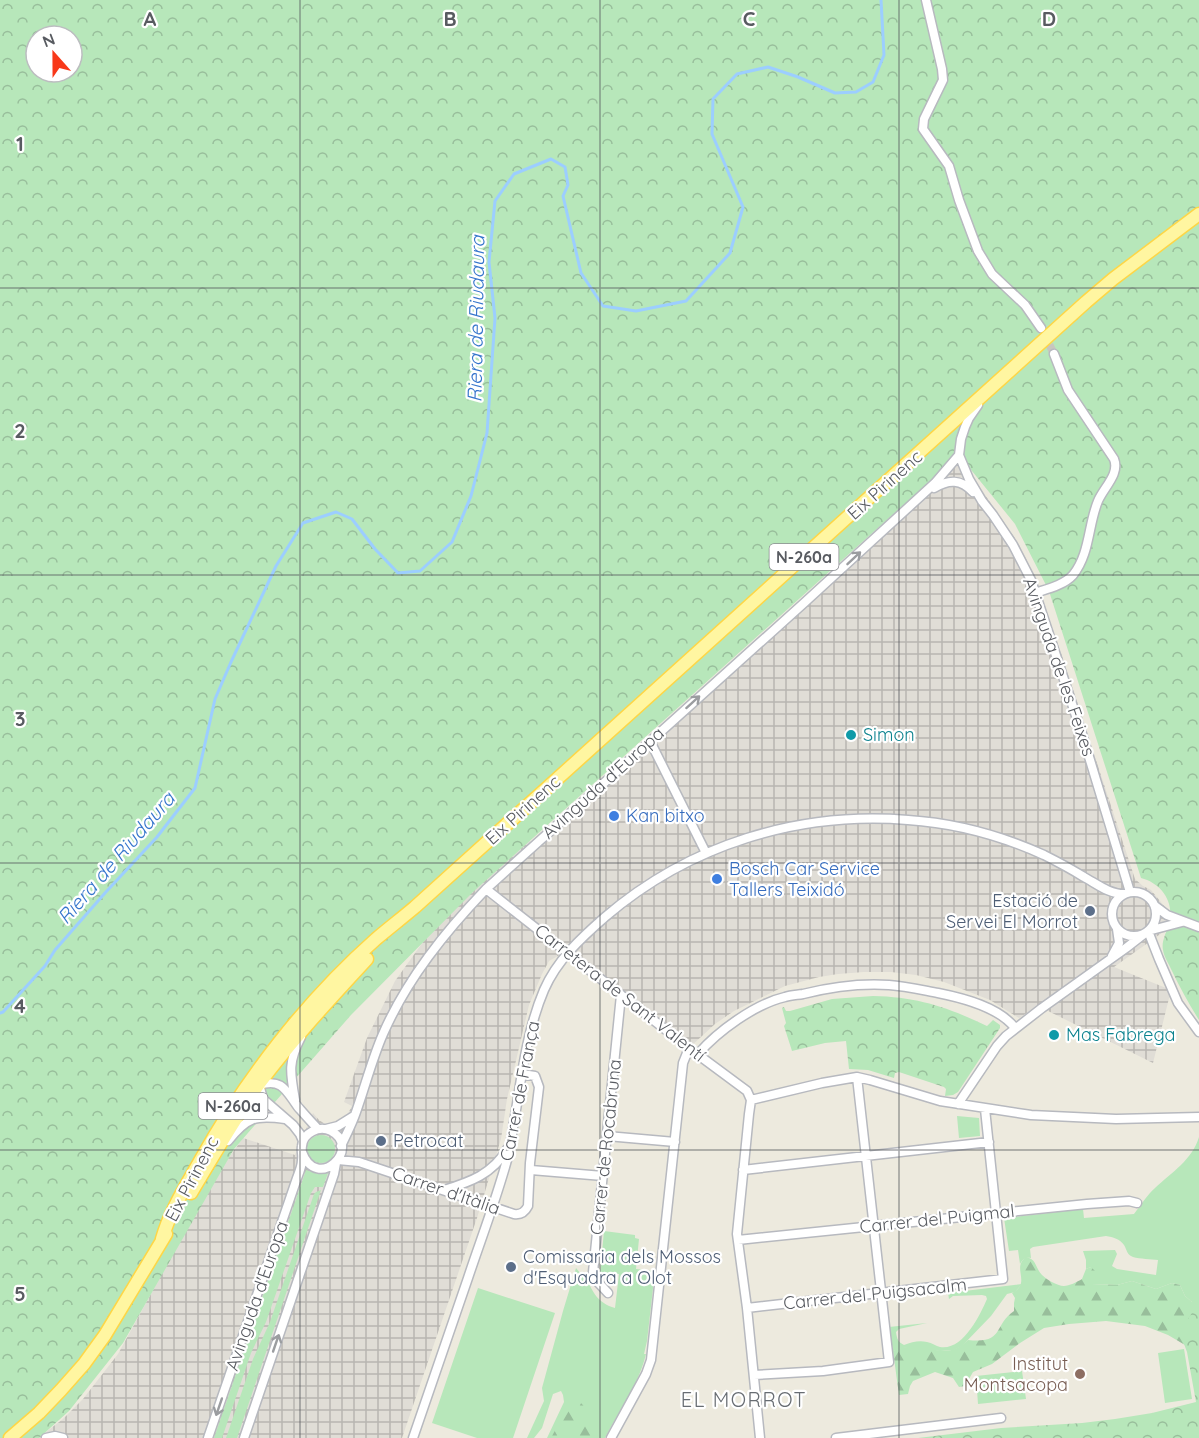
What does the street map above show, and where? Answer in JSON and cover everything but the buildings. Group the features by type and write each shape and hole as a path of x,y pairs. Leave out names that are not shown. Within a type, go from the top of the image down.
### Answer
{"main road":[{"name":"Eix Pirinenc","path":"162,1239 167,1223 226,1116 269,1055 326,988 375,940 415,907 1113,279 1199,214"},
{"name":"Eix Pirinenc","path":"10,1438 61,1390 105,1335 235,1120 259,1085 309,1024 415,907"}],"street":[{"path":"926,0 943,80 924,119 923,129 949,166 978,251 992,274 1027,308 1041,328"},
{"path":"1035,593 1072,577 1080,565 1097,502 1113,474 1116,463 1068,390 1054,354"},
{"name":"Avinguda d'Europa","path":"341,1148 383,1035 408,986 439,942 461,916 486,889 804,603 946,471 959,455 961,439 969,418 989,391"},
{"name":"Avinguda de les Feixes","path":"959,455 969,479 982,501 1001,525 1031,580 1083,737 1127,893"},
{"name":"Avinguda d'Europa","path":"916,500 934,488 949,481 956,481 963,483 982,501"},
{"path":"650,741 706,853"},
{"name":"Carrer de França","path":"413,1438 507,1158 533,1023 543,992 555,969 568,952 621,903 663,875 706,853 750,837 795,825 850,819 909,820 948,826 1008,841 1045,856 1110,892 1127,893"},
{"name":"Carrer de França","path":"1092,881 1106,897 1112,910"},
{"name":"Carretera de Sant Valentí","path":"486,889 747,1091 751,1100"},
{"path":"1108,960 1119,943 1112,919 1112,910 1116,900 1127,893 1142,893 1162,913 1199,927"},
{"path":"958,1104 997,1046 1015,1028 1146,932 1155,919 1155,906"},
{"path":"1116,927 1121,932 1132,936 1182,922"},
{"path":"1146,932 1178,1003 1199,1032"},
{"path":"698,1053 722,1030 756,1009 780,998 863,984 901,986 959,997 993,1011 1009,1020 1015,1028"},
{"path":"192,1177 201,1168 251,1089 259,1085 268,1082 285,1088 296,1103 322,1129 336,1135 341,1148 337,1162 323,1169 309,1164 304,1159 303,1141 300,1134 263,1099 259,1085 261,1076 325,996 326,988"},
{"name":"Carrer de Rocabruna","path":"608,1293 595,1279 593,1272 621,995"},
{"path":"296,1103 291,1070 292,1057 309,1024"},
{"path":"611,1438 646,1374 651,1360 683,1063 689,1048"},
{"name":"Carrer d'Itàlia","path":"337,1162 359,1162 492,1207 520,1214 528,1206 539,1084 533,1075 522,1074"},
{"path":"754,1375 823,1371 889,1362 857,1077"},
{"path":"760,1438 737,1234 751,1100 857,1077 940,1101 1031,1115 1116,1119 1198,1117"},
{"path":"985,1109 996,1213"},
{"path":"303,1141 312,1131 338,1126 354,1116"},
{"path":"212,1160 239,1126 256,1118 285,1119"},
{"path":"607,1136 675,1142"},
{"path":"743,1170 989,1142"},
{"path":"444,1190 474,1180 486,1173 498,1162 510,1143"},
{"name":"Carrer d'Itàlia","path":"341,1148 359,1162"},
{"name":"Avinguda d'Europa","path":"208,1438 302,1164 302,1152"},
{"name":"Avinguda d'Europa","path":"244,1438 337,1162"},
{"path":"531,1170 603,1176"},
{"name":"Carrer del Puigmal","path":"738,1240 1087,1204 1129,1201 1137,1203"},
{"name":"Carrer del Puigsacalm","path":"747,1308 1003,1279 996,1213"},
{"path":"836,1438 897,1434 1000,1418"},
{"path":"47,1437 63,1438"}],"shaded area":[{"path":"958,456 1017,541 1027,561 1059,647 1135,879 1151,890 1169,912 1166,930 1114,967 1171,990 1153,1063 1038,1006 1019,1018 990,1000 944,982 891,972 838,974 785,986 734,1011 715,1024 689,1048 563,953 549,961 529,1005 507,1099 501,1139 477,1218 402,1438 38,1438 63,1419 83,1399 118,1354 198,1208 243,1138 295,1155 313,1113 325,1124 339,1122 346,1117 352,1106 344,1102 367,1038 395,981 423,942 524,836 531,842"}],"green space":[{"path":"0,0 1199,0 1199,1020 1164,955 1163,943 1170,915 1168,901 1165,894 1155,884 1141,878 1049,591 1015,524 959,455 473,892 351,1015 234,1149 123,1343 69,1411 39,1438 0,1438"},
{"path":"873,996 904,998 932,1004 987,1026 993,1020 1000,1025 1000,1028 958,1092 945,1096 944,1087 899,1072 895,1073 894,1078 868,1070 849,1069 846,1041 825,1043 792,1051 784,1026 786,1023 782,1008 790,1011 832,999"},
{"path":"957,1116 979,1118 980,1136 959,1138"},
{"path":"321,1135 331,1139 335,1149 331,1159 321,1163 311,1159 307,1149 311,1139"},
{"path":"1199,1137 1199,1364 1192,1302 1185,1296 1180,1285 1172,1283 1156,1289 1132,1281 1117,1285 1091,1284 1091,1267 1086,1269 1083,1251 1115,1250 1117,1254 1112,1266 1117,1269 1156,1275 1158,1260 1131,1256 1120,1241 1106,1236 1033,1247 1030,1249 1031,1258 1024,1259 1020,1264 1018,1250 1009,1251 1004,1218 1083,1209 1084,1218 1134,1214 1152,1191 1192,1152"},
{"path":"306,1170 318,1174 328,1173 323,1187 315,1187 311,1193 222,1438 214,1438"},
{"path":"321,1190 237,1438 226,1438 253,1359 270,1322 314,1194"},
{"path":"604,1231 635,1235 635,1238 639,1239 636,1269 655,1271 643,1365 634,1387 605,1438 547,1438 564,1402 561,1391 553,1394 542,1428 534,1438 527,1438 544,1401 542,1388 576,1268 585,1279 586,1277 600,1300 615,1308 619,1274 600,1273"},
{"path":"1026,1257 1034,1262 1044,1277 1061,1286 1071,1285 1082,1279 1086,1269 1091,1267 1095,1271 1091,1279 1092,1284 1117,1285 1132,1281 1156,1289 1172,1283 1180,1285 1185,1296 1195,1306 1185,1345 1145,1326 1106,1321 1044,1328 992,1364 973,1372 965,1386 959,1387 953,1378 935,1372 913,1381 908,1394 899,1395 893,1351 904,1347 953,1350 968,1340 988,1339 993,1336 1014,1311 1015,1298 1012,1293 1021,1285 1020,1266"},
{"path":"1022,1284 1015,1292 1007,1294 991,1316 962,1346 954,1350 940,1351 907,1347 893,1351 889,1327 927,1323 899,1329 896,1332 897,1338 904,1345 921,1341 948,1347 963,1338 980,1314 987,1299 986,1296 953,1296 949,1299 948,1293"},
{"path":"478,1288 555,1313 513,1438 477,1438 432,1423"},
{"path":"1199,1306 1199,1438 918,1438 1001,1428 1115,1419 1196,1402 1184,1344 1183,1327 1195,1308"},
{"path":"1184,1349 1192,1399 1165,1403 1158,1353"},
{"path":"1022,1371 1026,1399 978,1404 976,1376"},
{"path":"580,1402 590,1419 591,1438 551,1438 567,1408"}],"waterway":[{"name":"Riera de Riudaura","path":"0,1013 45,966 55,950 157,837 195,788 215,699 276,566 303,523 336,512 352,519 375,549 398,573 420,571 452,542 471,496 487,433 495,318 489,262 495,201 514,174 551,159 565,167 568,185 563,196 581,273 603,306 636,311 686,301 730,253 743,207 712,134 713,99 737,74 768,67 835,93 856,92 873,82 884,55 881,0"}],"tunnel":[{"path":"1044,334 1054,354"}],"place":[{"name":"Simon","path":"851,735"},
{"name":"Kan bitxo","path":"614,816"},
{"name":"Bosch Car Service Tallers Teixidó","path":"717,879"},
{"name":"Estació de Servei El Morrot","path":"1090,911"},
{"name":"Mas Fabrega","path":"1054,1035"},
{"name":"Petrocat","path":"381,1141"},
{"name":"Comissaria dels Mossos d'Esquadra a Olot","path":"511,1267"},
{"name":"Institut Montsacopa","path":"1080,1374"}],"district":[{"name":"EL MORROT","path":"744,1400"}]}
